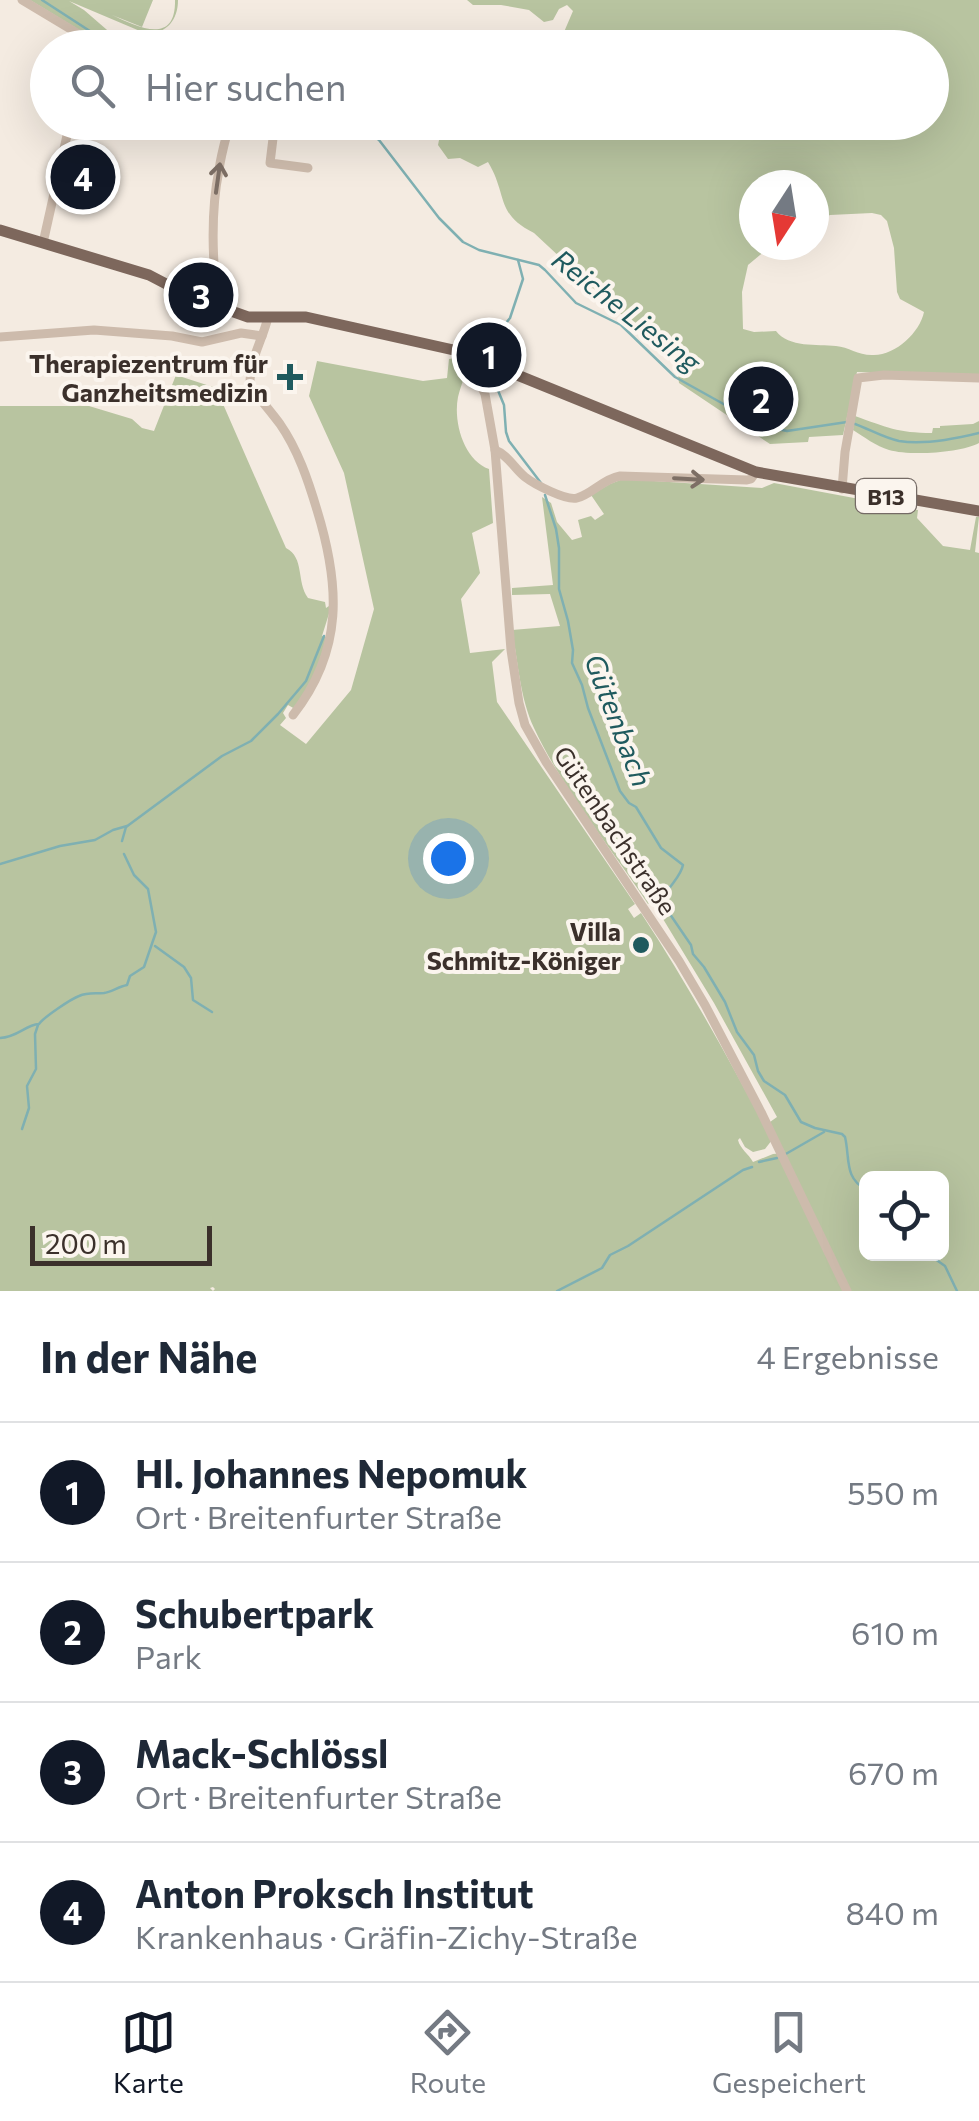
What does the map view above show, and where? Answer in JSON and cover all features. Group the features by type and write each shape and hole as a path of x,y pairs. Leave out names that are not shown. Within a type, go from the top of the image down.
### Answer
{"main road":[{"name":"B13","path":"0,230 136,272 192,300 244,317 306,317 470,356 756,472 979,511"}],"street":[{"path":"22,0 67,30"},
{"path":"42,243 66,140"},
{"path":"212,305 214,213 226,140"},
{"path":"273,140 270,164 308,168"},
{"path":"268,317 249,375 251,388 281,426 298,457 328,544 333,572 335,610 323,659 311,691 293,715"},
{"path":"0,337 94,330 202,342 241,334 262,336"},
{"name":"Gütenbachstraße","path":"470,356 485,394 495,450 510,650 526,725 546,762 679,961 731,1053 847,1291"},
{"path":"842,489 858,378 979,378"},
{"path":"495,450 535,483 571,499 620,476 747,480 756,472"}],"green space":[{"path":"30,0 153,0 142,27 153,29 169,24 178,0 176,14 170,24 161,30 138,30 69,1 107,30 79,30"},
{"path":"467,0 979,0 979,376 857,372 843,435 770,444 679,383 677,366 534,233 513,219 488,162 478,167 460,158 448,159 438,145 439,140 949,140 949,30 565,30 573,11 567,5 559,9 553,20 544,22 529,10 473,5","holes":["739,170 829,170 830,215 872,213 887,221 894,248 897,292 900,299 924,312 912,334 891,351 869,355 841,347 796,343 776,331 743,329 742,292 748,265 754,260 739,260"]},
{"path":"455,358 466,373 458,397 459,428 467,449 489,469 493,523 472,533 480,573 461,599 470,653 505,649 492,662 497,702 635,904 628,909 634,918 641,913 725,1054 772,1140 765,1149 753,1152 738,1140 753,1162 784,1153 770,1122 777,1117 660,914 657,900 648,904 558,773 529,716 512,630 560,626 550,594 512,595 512,588 553,585 542,497 551,503 557,522 572,540 582,537 578,520 591,516 595,520 604,514 591,495 623,479 762,488 774,483 918,510 917,518 943,546 970,550 979,517 975,552 979,553 979,1291 213,1291 0,1291 0,406 89,406 132,419 142,428 154,431 176,375 216,388 286,548 296,558 304,591 308,598 325,602 326,608 332,604 322,636 327,637 313,681 295,709 288,705 280,725 306,744 351,690 374,609 344,473 309,396 317,361 423,381 447,378 449,359"},
{"path":"855,416 892,429 920,433 979,421 979,443 935,452 889,450 853,430"}],"waterway":[{"name":"Reiche Liesing","path":"42,0 88,30"},
{"name":"Reiche Liesing","path":"379,140 439,218 463,242 479,250 539,265 576,303 621,325 675,377 763,426 787,431 847,422"},
{"name":"Gütenbach","path":"479,356 479,339 502,328 510,318 523,279 518,260"},
{"name":"Gütenbach","path":"484,368 504,405 509,441 541,483"},
{"name":"Reiche Liesing","path":"855,424 909,442 979,433"},
{"name":"Gütenbach","path":"545,495 556,529 559,589 568,621 572,663 588,708 620,791 636,807 661,848 683,865 663,904 725,1002 764,1081 785,1095 801,1122 845,1137 849,1167 859,1185"},
{"path":"122,841 126,827 222,756 251,741 278,714 306,681 324,636"},
{"path":"0,864 95,840 127,826"},
{"path":"0,1038 39,1024 79,996 127,985 130,976 144,967 156,932 148,889 134,875 124,854"},
{"path":"155,946 184,967 191,978 193,1000 212,1012"},
{"path":"22,1129 29,1108 27,1086 36,1069 38,1025"},
{"path":"784,1155 824,1132"},
{"path":"759,1162 777,1158"},
{"path":"557,1291 602,1268 610,1255 752,1167"},
{"name":"Gütenbach","path":"938,1261 945,1266 957,1291"}],"place":[{"name":"Anton Proksch Institut","path":"83,177"},
{"name":"Mack-Schlössl","path":"201,295"},
{"name":"Hl. Johannes Nepomuk","path":"489,355"},
{"name":"Therapiezentrum für Ganzheitsmedizin","path":"290,377"},
{"name":"Schubertpark","path":"761,399"},
{"name":"Villa Schmitz-Königer","path":"641,945"}]}
